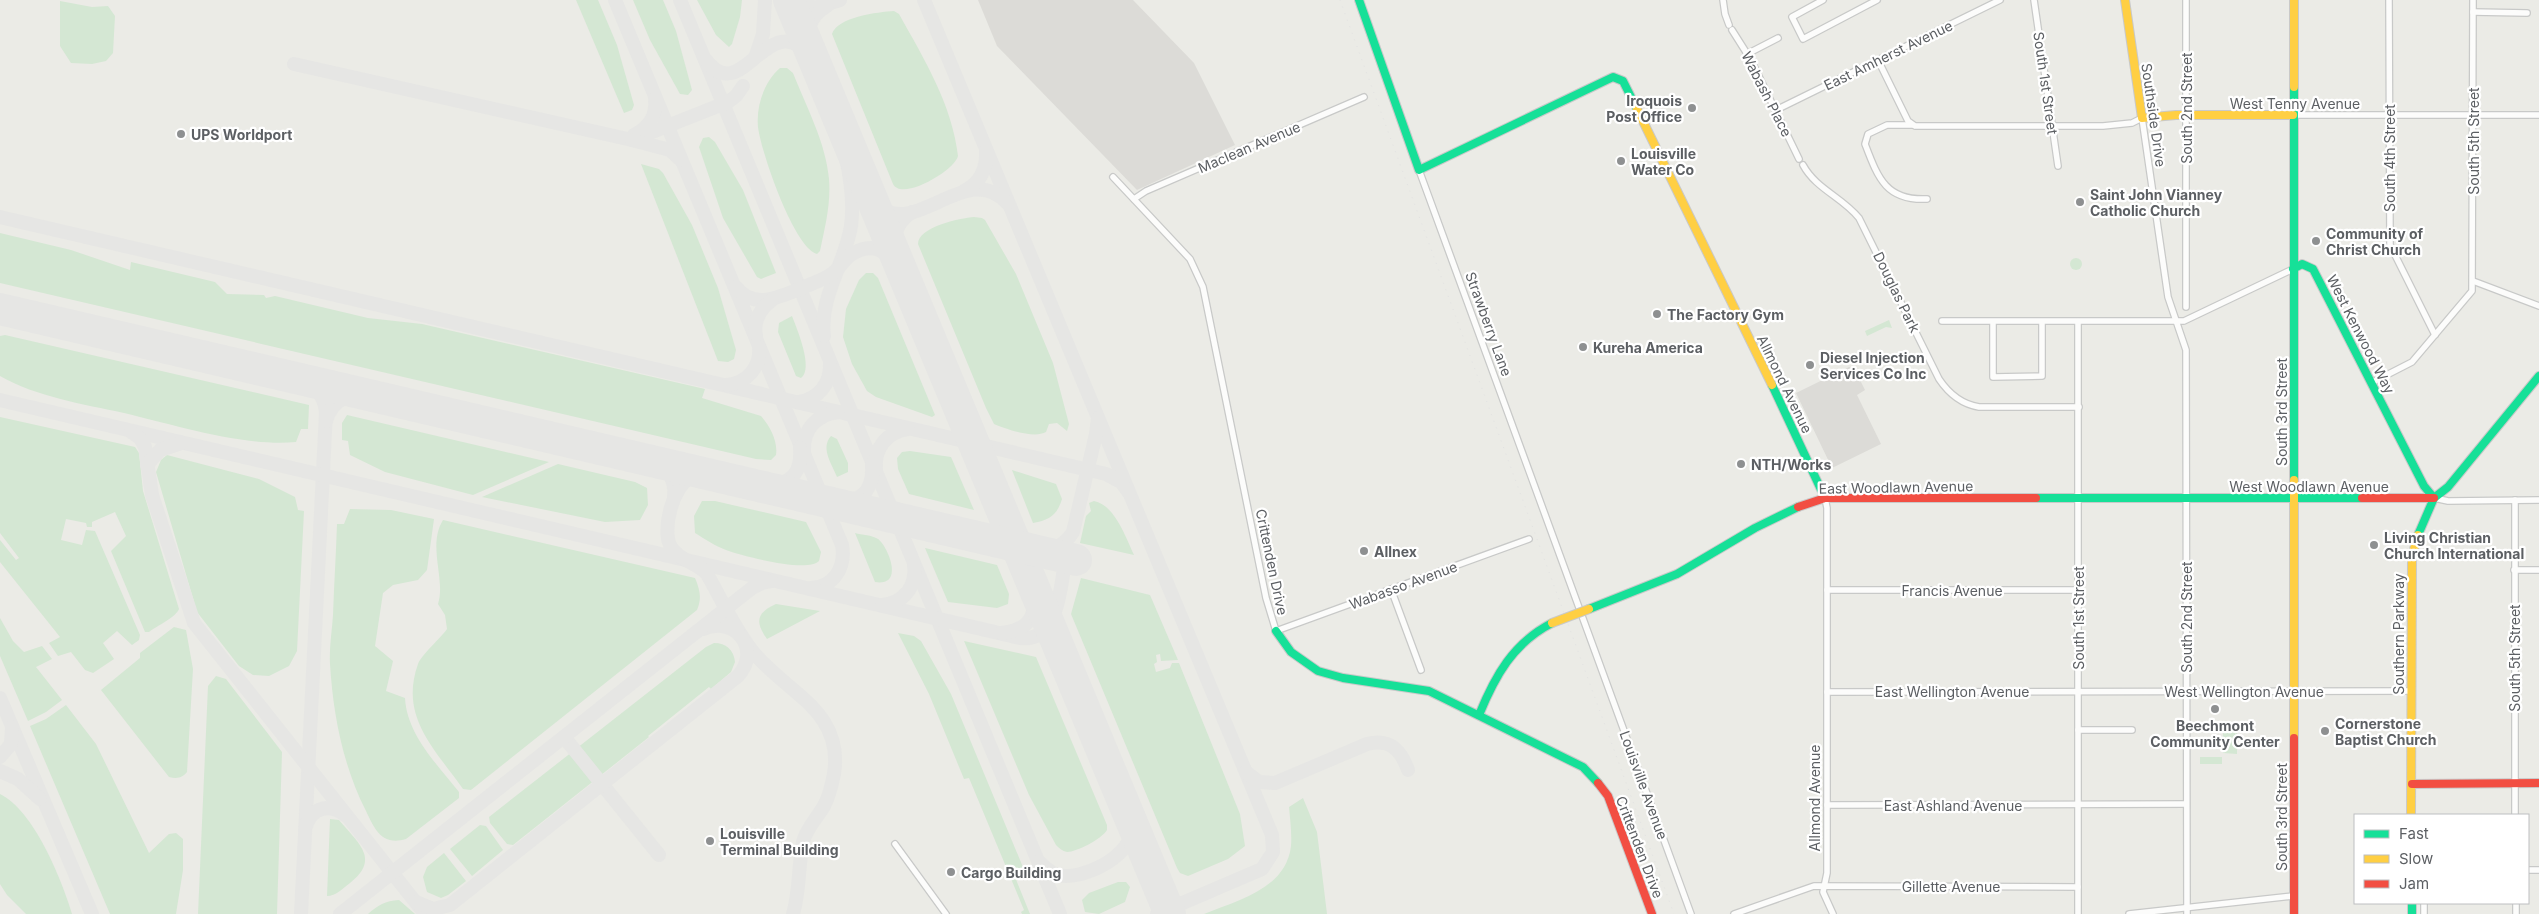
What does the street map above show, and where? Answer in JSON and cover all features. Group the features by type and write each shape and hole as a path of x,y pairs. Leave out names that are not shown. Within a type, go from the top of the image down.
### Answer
{"main road":[{"name":"Strawberry Lane","path":"1359,0 1419,170"},
{"name":"Southside Drive","path":"2125,0 2142,118"},
{"name":"South 3rd Street","path":"2294,0 2294,914"},
{"name":"Allmond Avenue","path":"1419,170 1606,79 1613,77 1623,81 1818,479 1825,498"},
{"name":"West Tenny Avenue","path":"2142,118 2293,115"},
{"name":"West Kenwood Way","path":"2293,269 2302,264 2311,267 2317,274 2424,486 2434,498"},
{"name":"Southern Parkway","path":"2411,814 2412,556 2418,533 2434,498 2448,487 2539,376"},
{"name":"East Woodlawn Avenue","path":"1478,715 1510,652 1529,635 1552,623 1677,575 1755,529 1812,501 1825,498 2078,498"},
{"name":"West Woodlawn Avenue","path":"2078,498 2434,498"},
{"name":"Crittenden Drive","path":"1276,631 1291,652 1318,671 1343,678 1429,691 1569,760 1595,778 1608,796 1616,815 1652,914"},
{"path":"2412,784 2539,783"}],"street":[{"name":"Wabash Place","path":"1723,0 1725,14 1731,28 1747,54 1799,159"},
{"path":"1823,0 1792,18 1803,40 1877,0"},
{"name":"East Amherst Avenue","path":"1776,110 2000,0"},
{"name":"South 1st Street","path":"2034,0 2058,166"},
{"name":"South 2nd Street","path":"2186,0 2186,307"},
{"name":"South 4th Street","path":"2389,0 2390,245 2435,335"},
{"name":"South 5th Street","path":"2473,0 2473,281"},
{"path":"2473,12 2527,13"},
{"path":"1747,54 1778,38"},
{"path":"1878,60 1910,123"},
{"name":"Maclean Avenue","path":"1134,199 1146,191 1364,97"},
{"name":"West Tenny Avenue","path":"2293,115 2539,115"},
{"name":"West Tenny Avenue","path":"1927,199 1908,199 1891,191 1881,180 1865,144 1868,134 1884,126 1910,123 2112,126 2132,123 2142,118"},
{"name":"Southside Drive","path":"2142,118 2168,297 2177,321"},
{"name":"Douglas Park","path":"1803,165 1818,184 1849,206 1859,218 1943,386 1953,396 1967,404 1993,407 2079,406"},
{"name":"Strawberry Lane","path":"1419,170 1596,656"},
{"name":"Crittenden Drive","path":"1113,177 1190,259 1203,287 1266,598 1276,631"},
{"name":"West Kenwood Way","path":"1942,321 2177,321 2196,316 2293,269"},
{"path":"2371,383 2412,362 2472,291 2473,281 2539,306"},
{"name":"South 2nd Street","path":"2177,321 2186,350 2187,911"},
{"path":"1993,322 1993,377 2042,376 2042,322"},
{"name":"South 1st Street","path":"2078,322 2078,914"},
{"name":"Allmond Avenue","path":"1825,498 1827,508 1827,873 1823,886 1824,895 1833,914"},
{"name":"West Woodlawn Avenue","path":"2434,498 2448,501 2539,500"},
{"name":"South 5th Street","path":"2515,500 2515,814"},
{"name":"Wabasso Avenue","path":"1276,631 1529,539"},
{"path":"2514,570 2539,570"},
{"path":"1391,590 1421,670"},
{"name":"Francis Avenue","path":"1827,590 2078,590"},
{"name":"Louisville Avenue","path":"1596,656 1691,914"},
{"name":"West Wellington Avenue","path":"2078,690 2410,691"},
{"name":"East Wellington Avenue","path":"1827,692 2078,690"},
{"path":"2078,730 2132,730"},
{"name":"East Ashland Avenue","path":"1827,805 2186,804"},
{"path":"895,844 946,914"},
{"name":"Gillette Avenue","path":"1734,914 1806,888 1823,886 2078,887"},
{"path":"2129,914 2187,911 2293,896"}],"shaded area":[{"path":"978,0 1133,0 1194,63 1235,145 1137,190 997,46"},
{"path":"1849,367 1854,368 1865,390 1857,395 1881,444 1832,468 1796,393"}],"green space":[{"path":"576,0 598,0 617,45 634,105 632,110 624,113"},
{"path":"633,0 663,0 676,31 692,90 688,95 680,94 650,40"},
{"path":"697,0 742,0 740,17 732,44 729,47 716,35"},
{"path":"60,1 92,7 108,6 115,16 113,53 106,61 92,64 71,63 60,46"},
{"path":"894,11 899,14 936,82 950,118 958,156 948,169 938,176 917,187 907,189 898,189 893,184 832,34 835,28 842,23 859,16"},
{"path":"780,68 787,68 793,73 815,125 827,165 829,188 826,224 820,251 817,254 808,248 789,218 772,177 760,139 758,111 762,95 765,87"},
{"path":"709,137 715,142 743,190 776,273 761,279 757,277 723,218 699,147 703,138"},
{"path":"641,164 659,169 663,173 692,225 718,288 736,350 734,359 728,362 718,361"},
{"path":"974,217 985,220 1016,274 1053,363 1069,424 1067,431 1057,423 1049,424 1046,432 1041,434 1013,431 994,424 986,408 918,244 920,238 932,228 959,219"},
{"path":"0,233 71,250 130,270 131,262 215,282 227,294 264,295 266,298 275,296 368,318 422,324 705,389 702,398 761,416 773,434 776,444 776,455 771,460 756,459 0,283"},
{"path":"2076,258 2082,264 2076,270 2070,264"},
{"path":"866,273 873,273 878,278 935,415 932,417 876,397 867,391 852,364 843,337 846,309 859,280"},
{"path":"792,316 805,358 805,373 801,378 796,376 778,332 779,323"},
{"path":"1889,320 1892,328 1886,327 1867,336 1865,331"},
{"path":"5,335 309,405 308,429 301,429 296,442 254,441 210,434 45,395 0,376 0,336"},
{"path":"347,415 549,462 473,495 385,472 350,455 348,441 342,440 342,423"},
{"path":"0,417 135,447 139,453 143,491 179,609 166,621 149,632 145,632 111,551 126,536 115,512 92,522 92,527 87,527 86,523 66,519 61,540 82,545 86,530 95,531 140,635 139,640 132,645 117,631 103,643 114,659 93,673 85,670 71,652 58,656 49,643 60,637 0,562 0,540 16,560 19,558 0,533"},
{"path":"831,436 837,439 848,463 848,472 837,477 827,451 828,441"},
{"path":"910,451 951,457 974,510 909,494 898,469 897,458 902,452"},
{"path":"167,455 259,479 295,497 298,510 304,511 297,651 289,666 269,676 253,675 239,666 197,612 156,472 161,460"},
{"path":"558,464 635,482 647,488 648,505 640,520 605,522 482,497"},
{"path":"1012,470 1056,484 1062,499 1058,509 1052,516 1033,523"},
{"path":"702,501 715,501 806,522 821,552 819,561 802,565 774,562 746,556 718,546 695,533 694,516"},
{"path":"1094,501 1101,504 1114,515 1134,555 1080,543 1086,516 1091,511 1089,503"},
{"path":"350,509 391,510 434,519 427,570 418,580 393,585 383,593 375,646 393,661 386,691 405,698 407,712 417,737 459,792 459,798 406,839 398,841 380,835 369,818 345,758 334,702 330,652 337,524 344,524"},
{"path":"443,520 695,578 700,594 697,610 471,790 463,789 431,746 417,716 413,700 413,683 418,664 447,629 445,615 438,604 440,584 436,551 439,530"},
{"path":"855,533 873,537 882,543 892,565 890,578 884,582 875,582"},
{"path":"925,548 997,565 1009,594 1008,604 997,608 948,602"},
{"path":"1081,578 1150,595 1178,660 1161,661 1160,654 1156,655 1157,662 1154,664 1156,672 1170,668 1172,663 1179,663 1240,814 1245,846 1228,859 1188,876 1180,873 1177,868 1071,614"},
{"path":"776,604 820,611 767,639 759,623 760,618 764,611"},
{"path":"0,618 13,641 24,652 42,646 52,659 36,667 62,700 46,712 28,721 0,656"},
{"path":"174,627 186,630 193,669 187,772 179,778 169,777 101,690 140,658 140,653"},
{"path":"898,633 914,636 921,641 951,694 1025,872 1015,877 1030,914 1022,914 1021,912 1024,910 969,778 964,779 929,694"},
{"path":"964,641 1036,657 1107,825 1107,830 1104,834 1095,841 1067,852 1056,845 1029,795"},
{"path":"714,643 722,644 731,651 735,662 731,672 711,689 709,687 513,845 507,844 490,823 489,817 706,647"},
{"path":"216,676 226,679 282,752 277,914 198,914 208,686"},
{"path":"66,705 96,744 149,853 169,834 176,833 183,839 183,870 176,914 110,914 30,726 46,719"},
{"path":"2223,730 2237,730 2237,754 2223,753"},
{"path":"2200,757 2222,757 2222,764 2200,764"},
{"path":"0,794 24,815 35,830 61,882 72,914 26,914 7,895 0,884"},
{"path":"1303,798 1317,832 1327,914 1204,914 1258,891 1280,873 1287,861 1291,846 1289,807"},
{"path":"330,819 339,820 359,844 365,859 364,866 359,874 350,883 339,892 327,896"},
{"path":"480,825 486,826 503,850 472,876 450,849"},
{"path":"444,853 466,881 441,898 427,892 423,877 427,867"},
{"path":"1118,882 1126,882 1130,887 1125,902 1099,914 1085,912 1082,900 1089,893"},
{"path":"399,900 415,914 368,914 382,904"}],"taxiway":[{"path":"615,0 842,545 842,561 837,574 826,584 811,588"},
{"path":"680,0 1060,914"},
{"path":"756,55 763,34 765,0"},
{"path":"788,0 833,111 849,171 852,200 851,226 844,254 825,308 824,336"},
{"path":"794,0 814,8 840,0"},
{"path":"924,0 1272,835 1273,852 1262,869 1157,914"},
{"path":"809,45 810,27 814,17 827,6"},
{"path":"706,60 719,72 732,73 744,67 768,48 781,42 795,44 810,56"},
{"path":"294,64 632,140 728,102 736,96 743,86"},
{"path":"634,135 644,129 651,120 655,110 655,98"},
{"path":"632,140 670,150 681,160"},
{"path":"964,191 970,188 981,175 984,169 986,151"},
{"path":"854,152 871,196 889,212 905,214 957,194 974,190 991,192 1007,203"},
{"path":"901,266 896,251 895,236 900,223 912,212"},
{"path":"0,217 1106,474 1121,482 1129,493"},
{"path":"736,287 743,294 751,298 759,300 777,298 822,280 835,271 852,254 866,249 877,249 887,255 903,276 918,312"},
{"path":"756,335 757,319 764,307 772,300"},
{"path":"0,310 9,311"},
{"path":"727,385 741,381 751,373 758,361 759,347"},
{"path":"799,402 818,394 822,389 828,377 830,363"},
{"path":"295,377 312,386 320,394 326,412 301,914"},
{"path":"326,421 329,413 339,401 359,395 375,396"},
{"path":"0,400 1020,638 1033,637 1043,631 1051,622 1056,610 1066,557"},
{"path":"804,451 806,436 812,424 823,416 838,412"},
{"path":"996,539 1028,548 1048,549 1057,547 1073,532 1098,418"},
{"path":"876,469 877,454 883,442 888,437 908,429"},
{"path":"131,432 140,438 145,447 152,495 194,623 425,914"},
{"path":"147,465 160,450 181,443"},
{"path":"720,475 760,484 784,482 793,476 799,465 800,448"},
{"path":"641,458 655,463 666,471 673,482 674,497"},
{"path":"791,492 831,500 844,501 856,498 865,492 871,481 872,464"},
{"path":"725,478 699,475 691,477 679,489 670,509 668,520 667,530 671,547 674,552 707,574 735,625 754,653 810,705 822,719 830,734 835,752 834,774 829,795 803,842 793,914"},
{"path":"841,506 887,517 898,527"},
{"path":"1001,633 1017,629 1027,623 1032,614 1034,604 1032,592 1020,557"},
{"path":"882,605 890,604 903,597 911,586 914,565"},
{"path":"340,914 752,588 772,581"},
{"path":"416,902 433,909 450,905 738,676 745,666 747,656 746,646 742,638 734,631 725,627 715,626 703,629"},
{"path":"0,698 92,914"},
{"path":"0,757 11,744 12,727"},
{"path":"564,737 659,855"},
{"path":"1246,772 1259,782 1275,783 1367,744 1375,743 1388,744 1394,747 1402,757 1408,770"},
{"path":"0,771 18,779 40,799"},
{"path":"1039,862 1058,875 1068,876 1102,866 1122,851 1128,842 1131,826 1130,819 1112,775"},
{"path":"306,826 313,815 322,809 333,809 345,815"}],"runway":[{"path":"789,0 1170,914"},
{"path":"0,309 1076,560"}],"railway":[{"path":"1340,0 1674,914"}],"traffic: fast":[{"path":"1359,0 1419,170 1613,77 1623,81 1637,109"},
{"path":"2294,87 2294,480"},
{"path":"2293,269 2302,264 2313,269 2424,486 2434,498"},
{"path":"2418,535 2434,498 2448,487 2539,376"},
{"path":"1772,385 1825,498"},
{"path":"2036,498 2362,498"},
{"path":"1589,609 1677,574 1755,528 1798,507"},
{"path":"1479,715 1492,687 1507,662 1526,640 1552,623"},
{"path":"1276,631 1291,652 1318,671 1343,678 1429,691 1583,767 1598,783"},
{"path":"2412,904 2412,914"}],"traffic: slow":[{"path":"2125,0 2142,118 2176,115 2293,115"},
{"path":"2294,0 2294,87"},
{"path":"1637,109 1772,385"},
{"path":"2294,480 2294,738"},
{"path":"2411,814 2412,556 2418,535"},
{"path":"1552,623 1589,609"}],"traffic: jam":[{"path":"1798,507 1825,498 2036,498"},
{"path":"2362,498 2434,498"},
{"path":"2294,738 2294,914"},
{"path":"1598,783 1608,796 1652,914"},
{"path":"2412,784 2539,783"}],"place":[{"name":"Iroquois Post Office","path":"1692,108"},
{"name":"UPS Worldport","path":"181,134"},
{"name":"Louisville Water Co","path":"1621,161"},
{"name":"Saint John Vianney Catholic Church","path":"2080,202"},
{"name":"Community of Christ Church","path":"2316,241"},
{"name":"The Factory Gym","path":"1657,314"},
{"name":"Kureha America","path":"1583,347"},
{"name":"Diesel Injection Services Co Inc","path":"1810,365"},
{"name":"NTH/Works","path":"1741,464"},
{"name":"Living Christian Church International","path":"2374,545"},
{"name":"Allnex","path":"1364,551"},
{"name":"Beechmont Community Center","path":"2215,709"},
{"name":"Cornerstone Baptist Church","path":"2325,731"},
{"name":"Louisville Terminal Building","path":"710,841"},
{"name":"Cargo Building","path":"951,872"}]}
